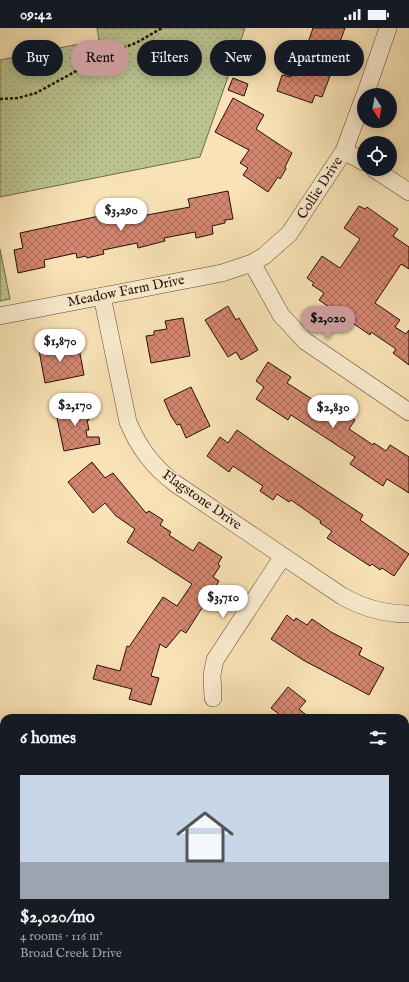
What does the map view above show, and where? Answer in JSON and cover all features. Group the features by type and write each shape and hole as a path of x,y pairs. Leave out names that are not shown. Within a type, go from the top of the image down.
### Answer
{"street":[{"name":"Collie Drive","path":"367,88 388,28"},
{"name":"Collie Drive","path":"252,263 274,249 289,234 344,151 357,115"},
{"path":"344,151 357,158"},
{"path":"385,176 409,192"},
{"path":"252,263 281,315 304,341 409,412"},
{"name":"Meadow Farm Drive","path":"0,316 222,272 252,263"},
{"name":"Flagstone Drive","path":"102,296 128,422 142,451 164,474 356,604 385,612 409,614"},
{"path":"213,698 212,675 215,660 283,556"}],"path":[{"path":"0,99 18,98 36,93 111,52 136,43 162,28"}],"green space":[{"path":"97,28 245,28 241,40 210,40 210,76 228,76 200,157 0,197 0,60 12,58 12,76 63,76 63,47 71,46 71,76 129,76 129,40 99,40"},
{"path":"0,249 10,299 0,301"}],"building":[{"path":"313,28 345,28 341,40 309,40"},
{"path":"282,76 330,76 322,97 315,95 312,103 277,91"},
{"path":"233,78 248,84 244,96 228,90"},
{"path":"233,98 264,115 256,129 292,153 285,167 286,169 280,179 278,177 268,192 243,175 248,168 240,163 249,150 215,132"},
{"path":"228,191 233,219 225,220 225,223 212,226 213,234 196,238 195,232 164,238 165,241 138,248 137,243 103,250 104,254 87,258 86,256 77,258 76,253 44,260 45,267 18,273 14,250 23,248 20,233 118,212 120,220 190,207 188,199"},
{"path":"359,206 365,209 367,207 398,229 393,236 409,247 409,269 401,264 375,303 400,320 395,327 406,334 409,330 409,365 393,353 396,349 371,332 370,335 319,300 324,293 312,285 314,283 307,278 322,256 340,268 360,239 344,228"},
{"path":"228,306 236,320 239,318 258,350 241,360 236,352 228,357 205,320"},
{"path":"183,318 190,356 151,363 146,336 154,335 154,331 167,329 165,321"},
{"path":"55,342 57,350 70,347 71,350 79,348 84,375 45,383 38,345"},
{"path":"268,362 291,377 287,383 315,401 315,399 329,408 330,406 338,411 339,409 355,420 349,429 373,445 374,443 386,451 390,445 409,457 409,493 387,479 383,486 350,464 355,457 291,415 288,420 256,399 264,387 256,381"},
{"path":"191,387 210,426 186,438 180,424 177,425 171,416 164,400"},
{"path":"85,403 89,420 87,420 89,430 86,430 87,437 99,437 100,444 64,451 55,409"},
{"path":"237,430 363,515 360,520 409,554 394,576 382,568 380,570 372,564 370,566 327,538 332,531 320,523 321,521 291,500 289,502 277,494 273,500 260,491 263,486 233,466 229,472 207,456 220,437 228,443"},
{"path":"92,462 105,478 113,473 146,513 149,511 163,520 160,525 171,532 169,535 193,551 199,542 222,557 218,564 220,566 213,577 219,581 186,633 181,630 166,648 160,644 151,676 159,678 151,705 129,699 132,689 93,679 97,665 120,671 127,646 129,647 163,597 177,606 192,584 127,542 135,529 116,516 105,503 93,513 68,482"},
{"path":"287,615 294,621 296,618 307,625 312,619 331,632 362,648 359,655 384,668 369,695 303,660 271,639"},
{"path":"288,687 306,701 299,709 305,714 279,714 271,708"}]}
